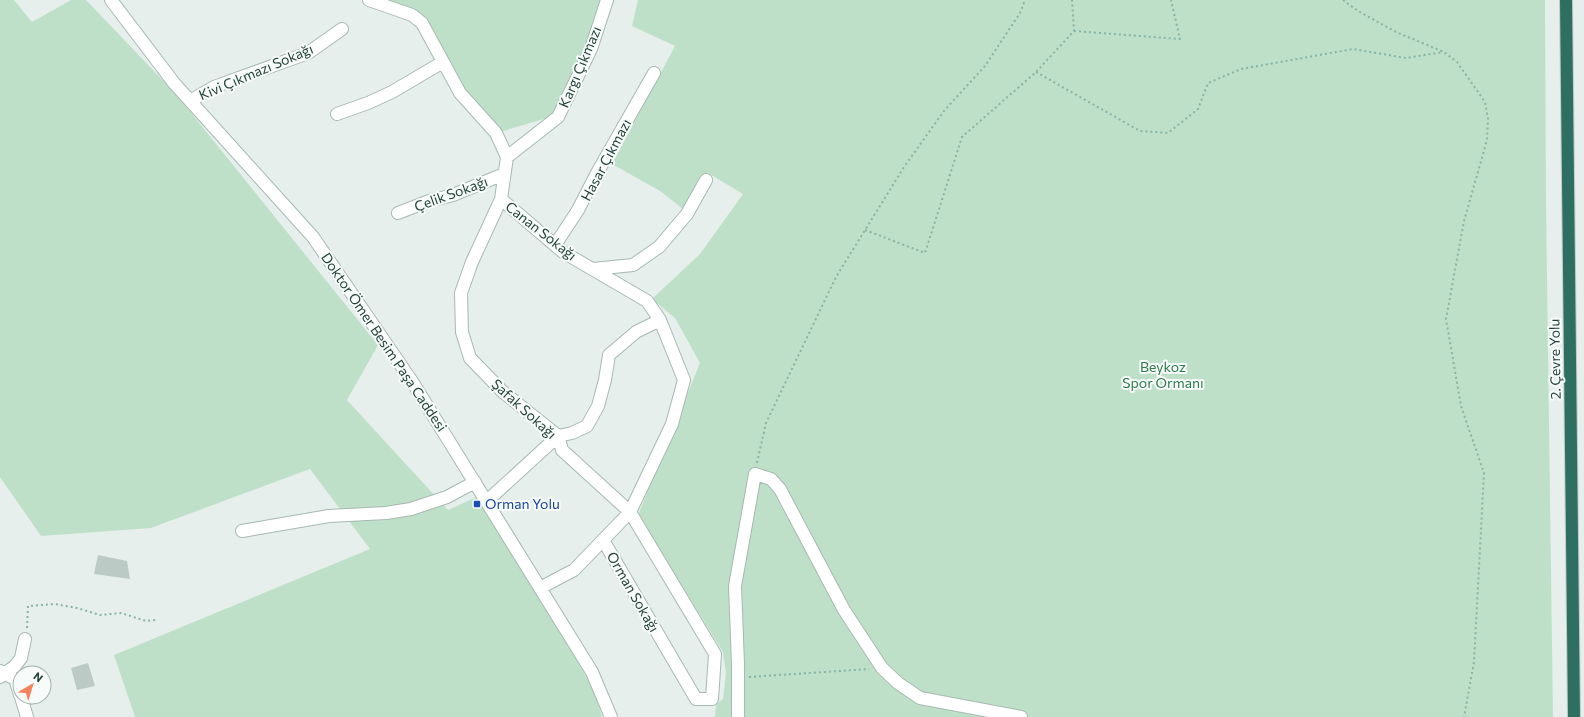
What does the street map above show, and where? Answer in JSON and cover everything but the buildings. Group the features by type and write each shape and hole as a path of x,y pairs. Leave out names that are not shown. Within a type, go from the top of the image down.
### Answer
{"highway":[{"name":"2. Çevre Yolu","path":"1566,0 1574,717"}],"street":[{"name":"Doktor Ömer Besim Paşa Caddesi","path":"111,0 174,83 313,237 413,383 475,482 592,672 611,717"},
{"path":"369,0 412,15 422,23 460,93 496,132 507,158"},
{"name":"Kargı Çıkmazı","path":"507,158 558,117 591,49 607,0"},
{"name":"Kivi Çıkmazı Sokağı","path":"190,100 214,87 308,53 342,29"},
{"path":"337,114 368,103 392,92 443,62"},
{"name":"Hasar Çıkmazı","path":"555,245 578,210 597,173 654,73"},
{"name":"Canan Sokağı","path":"507,158 501,199 563,252 647,301 660,320 684,380 672,424 630,512 603,540"},
{"name":"Çelik Sokağı","path":"398,213 429,201 454,195 504,174"},
{"path":"593,270 633,265 658,247 687,214 706,180"},
{"name":"Şafak Sokağı","path":"501,199 472,262 461,293 462,332 470,358 503,392 558,436 562,450 630,512 715,654 712,699"},
{"path":"487,502 558,436 572,433 587,426 598,406 605,380 609,355 636,332 660,320"},
{"path":"738,717 734,586 755,474 770,479 780,489 844,610 882,668 898,683 920,698 1021,717"},
{"path":"242,531 329,516 386,513 411,508 447,497 475,482"},
{"name":"Orman Sokağı","path":"540,588 574,570 603,540 696,698 712,699"},
{"path":"1,674 15,666 21,658 25,639"},
{"path":"1,674 12,678"},
{"path":"23,705 27,717"}],"path":[{"path":"755,474 766,423 836,277 904,167 944,111 985,66 1020,13 1025,0"},
{"path":"865,230 925,253 962,137 1036,72 1074,31 1072,0"},
{"path":"1074,31 1180,39 1171,0"},
{"path":"1343,0 1358,11 1396,32 1444,52 1457,62 1485,102 1488,119 1487,140 1464,221 1446,319 1461,406 1484,473 1474,662 1464,717"},
{"path":"1036,72 1140,131 1168,133 1198,109 1208,83 1241,69 1352,48 1406,58 1444,52"},
{"path":"25,639 28,606 55,604 77,608 100,615 121,613 146,621 156,620"},
{"path":"738,678 882,668"}],"green space":[{"path":"0,0 14,0 32,22 71,0 86,0 175,93 378,345 347,400 448,510 481,495 594,690 602,717 135,717 114,655 370,549 310,469 151,528 41,536 0,477"},
{"path":"382,0 603,0 588,48 557,115 500,132 463,91 422,17"},
{"name":"Beykoz Spor Ormanı","path":"638,0 1545,0 1546,202 1553,717 715,717 716,704 723,699 726,673 723,652 638,515 700,363 675,318 652,299 700,254 743,194 708,173 683,209 660,191 612,164 675,46 632,26"}],"place":[{"name":"Orman Yolu","path":"477,504"}]}
